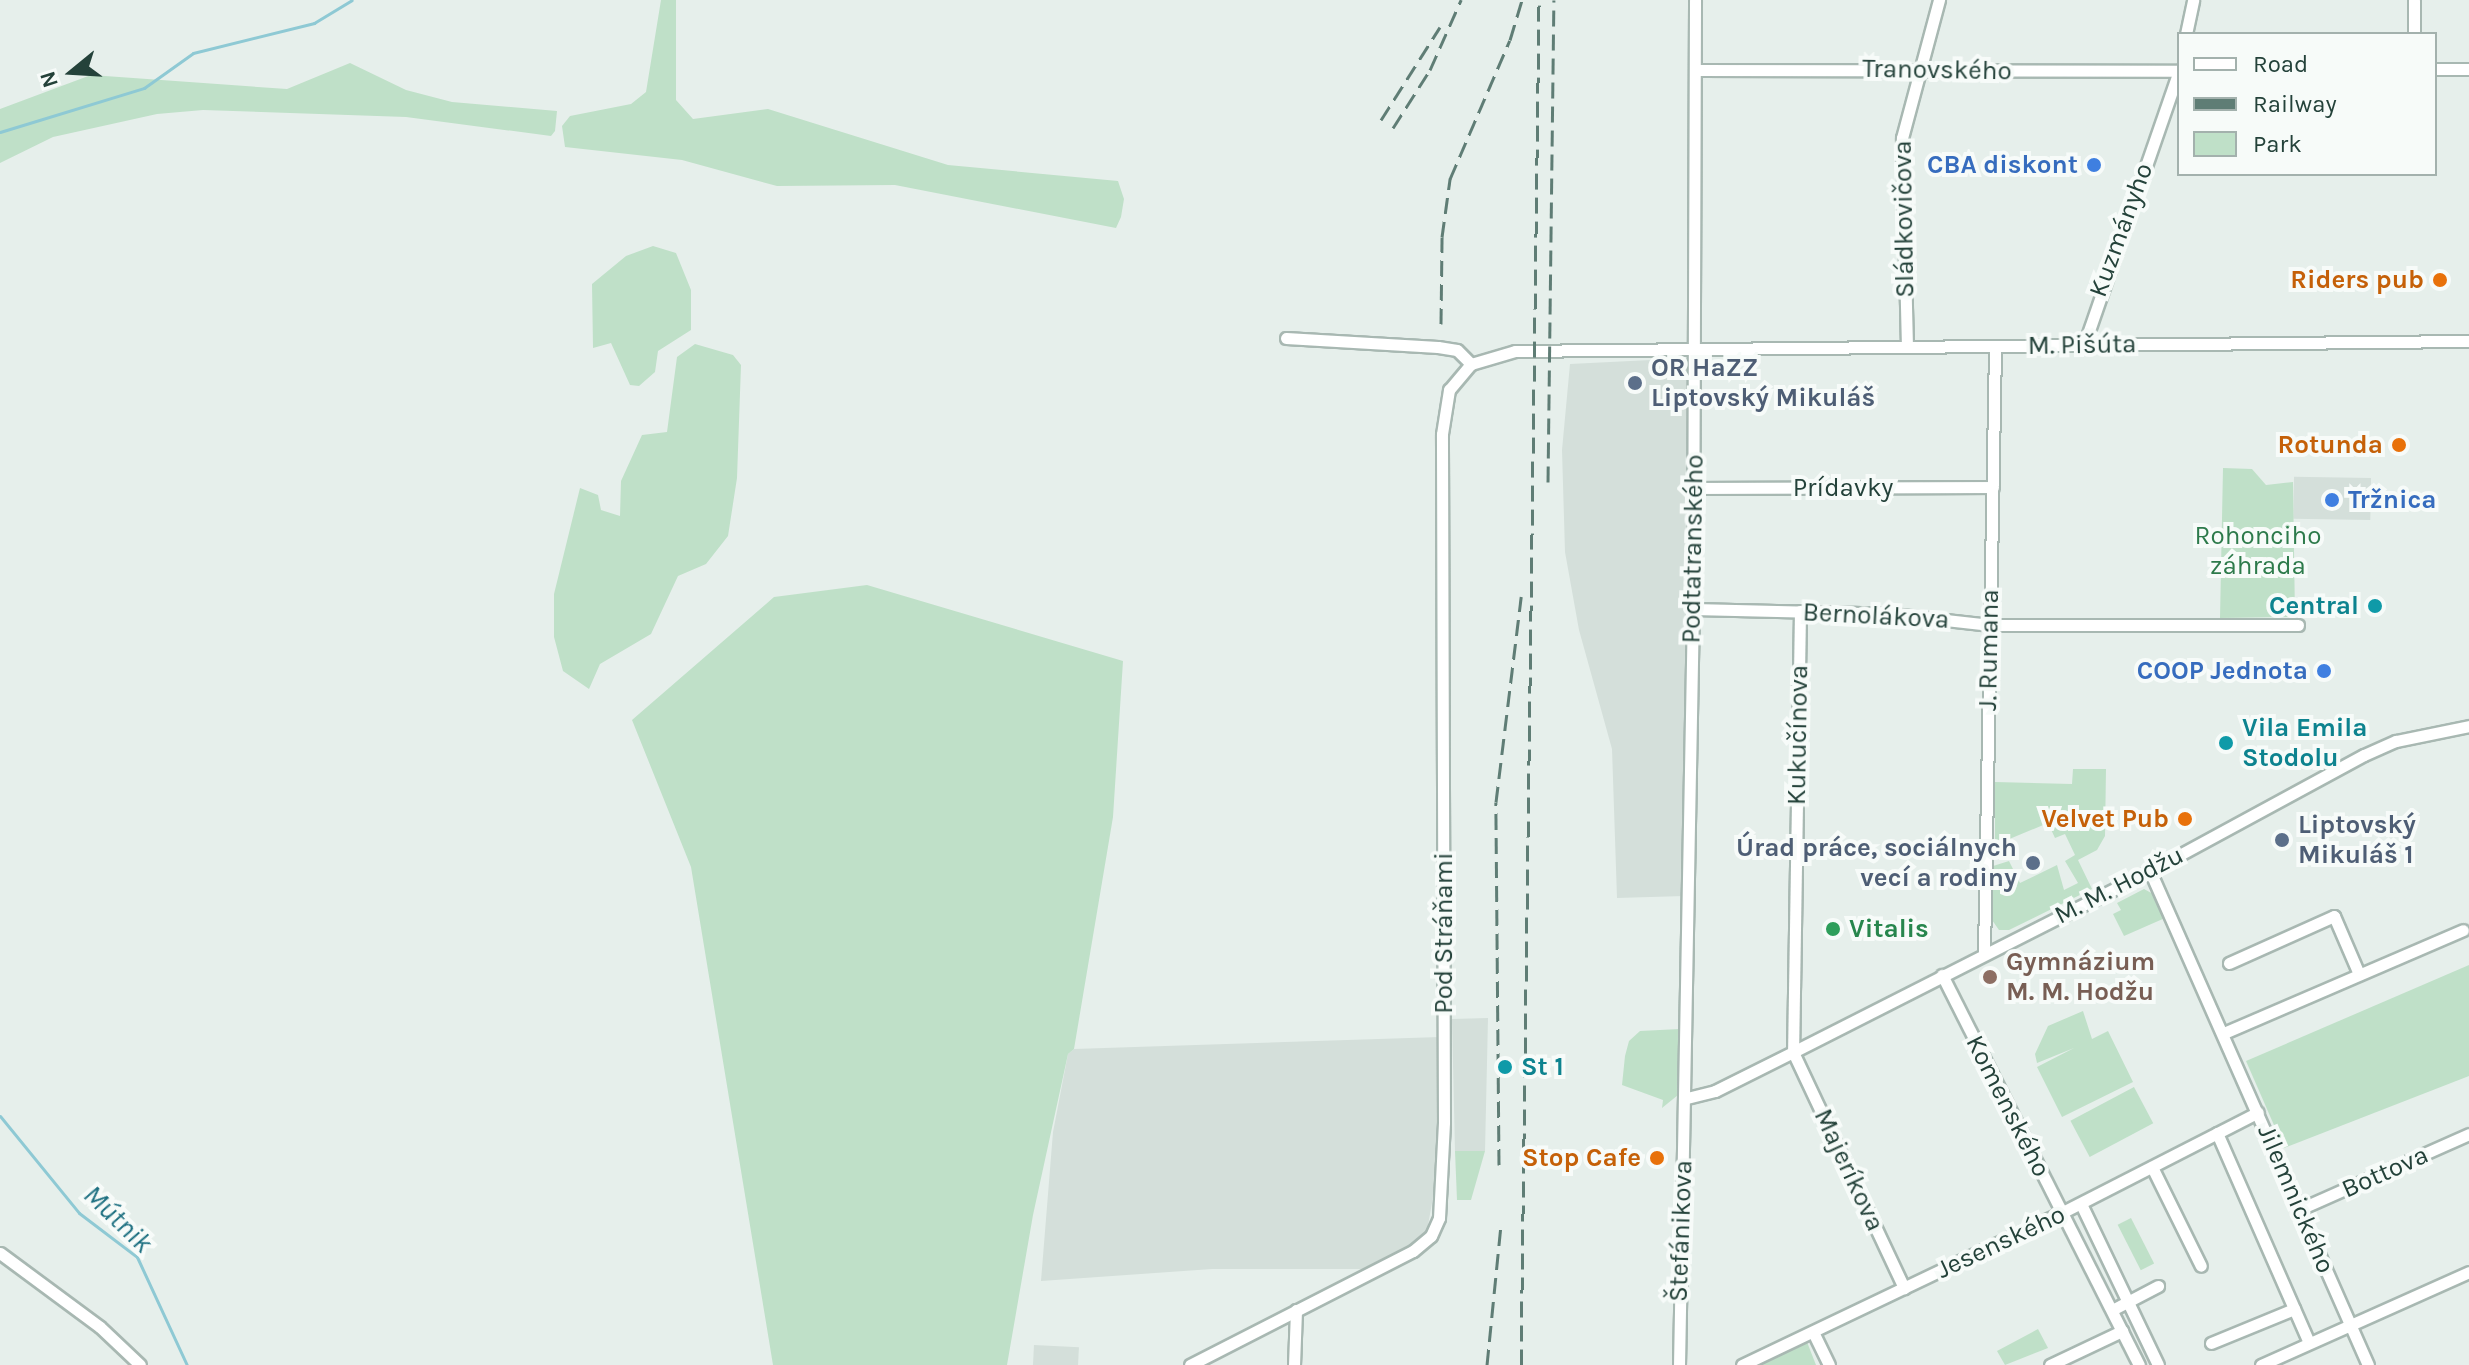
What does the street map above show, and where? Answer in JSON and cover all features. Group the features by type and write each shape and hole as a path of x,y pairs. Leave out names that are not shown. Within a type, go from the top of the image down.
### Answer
{"street":[{"name":"Podtatranského","path":"1687,1098 1694,488 1695,0"},
{"name":"Sládkovičova","path":"1907,347 1902,138 1939,0"},
{"path":"2186,32 2193,0"},
{"path":"2414,0 2414,32"},
{"path":"2437,69 2469,69"},
{"name":"Tranovského","path":"1695,70 2177,71"},
{"name":"Kuzmányho","path":"2084,345 2177,77"},
{"path":"1286,338 1438,347 1457,350 1471,364 1498,352 1695,349"},
{"name":"M. Pišúta","path":"1695,349 2469,341"},
{"name":"J. Rumana","path":"1984,954 1995,347"},
{"name":"Pod Stráňami","path":"1190,1365 1421,1246 1439,1218 1444,1122 1442,434 1449,390 1471,364"},
{"name":"Prídavky","path":"1694,488 1993,487"},
{"name":"Bernolákova","path":"1693,609 1800,611 1990,625 2298,625"},
{"name":"Kukučínova","path":"1793,1052 1800,611"},
{"name":"M. M. Hodžu","path":"1687,1098 1715,1091 1793,1052 2150,871 2364,755 2419,735 2469,726"},
{"name":"Jilemnického","path":"2150,871 2368,1365"},
{"path":"2229,963 2334,916 2359,974"},
{"path":"2224,1033 2463,930"},
{"name":"Komenského","path":"1942,975 2139,1365"},
{"name":"Majeríkova","path":"1793,1052 1904,1288"},
{"name":"Štefánikova","path":"1679,1365 1687,1098"},
{"name":"Jesenského","path":"1742,1365 1814,1334 2081,1204 2258,1112"},
{"path":"2217,1133 2309,1343"},
{"name":"Bottova","path":"2300,1209 2469,1134"},
{"path":"2152,1167 2201,1266"},
{"path":"2081,1204 2158,1365"},
{"path":"0,1253 100,1327 140,1365"},
{"path":"2261,1365 2469,1272"},
{"path":"2112,1310 2158,1286"},
{"path":"2211,1343 2294,1309"},
{"path":"1294,1365 1296,1310"},
{"path":"2050,1365 2122,1331"},
{"path":"1814,1334 1829,1365"}],"shaded area":[{"path":"1691,358 1684,896 1617,898 1612,749 1579,630 1565,552 1562,450 1570,364"},
{"name":"Tržnica","path":"2294,477 2371,478 2370,520 2293,519"},
{"path":"1488,1018 1485,1151 1455,1151 1452,1019"},
{"path":"1440,1037 1436,1180 1427,1231 1408,1247 1363,1269 1212,1269 1041,1281 1053,1132 1068,1054 1074,1049"},
{"path":"1034,1345 1079,1347 1078,1365 1033,1365"}],"green space":[{"path":"661,0 676,0 676,100 693,119 768,109 948,165 1118,181 1124,199 1116,228 895,185 777,186 682,160 565,147 562,126 570,116 631,104 646,92"},
{"path":"350,63 406,90 452,102 557,111 555,131 551,136 406,117 203,110 157,114 53,137 0,163 0,109 91,75 287,89"},
{"path":"653,246 676,253 691,290 691,330 658,351 655,372 639,386 630,385 611,343 593,348 592,284 626,256"},
{"path":"695,344 733,355 741,365 737,478 728,536 706,564 678,576 651,634 600,664 589,689 563,671 554,637 554,594 580,488 598,495 601,510 620,516 621,481 642,435 667,432 677,357"},
{"name":"Rohonciho záhrada","path":"2223,468 2252,469 2266,485 2293,482 2295,617 2220,618"},
{"path":"867,585 1123,661 1113,817 1074,1049 1068,1054 1033,1215 1007,1365 773,1365 691,867 632,720 774,597"},
{"path":"2073,769 2106,769 2105,836 2097,850 2078,860 2092,889 2009,930 1999,930 1992,920 1993,866 2009,861 2020,883 2057,865 2064,890 2078,883 2065,861 2075,855 2065,834 2055,838 2048,823 2007,840 2006,849 1995,852 1995,782 2072,784"},
{"path":"2144,889 2155,895 2165,918 2124,936 2113,914 2121,910 2117,903"},
{"path":"2469,965 2469,1076 2284,1148 2246,1061"},
{"path":"2083,1011 2092,1039 2108,1031 2133,1082 2062,1117 2037,1067 2074,1048 2037,1063 2035,1054 2048,1026"},
{"path":"1680,1029 1678,1095 1662,1108 1663,1100 1622,1085 1625,1056 1629,1041 1640,1031"},
{"path":"2134,1087 2153,1123 2090,1157 2070,1121"},
{"path":"1455,1151 1485,1151 1471,1200 1457,1200"},
{"path":"2131,1218 2154,1263 2141,1270 2118,1225"},
{"path":"2038,1329 2048,1348 2005,1365 1997,1351"},
{"path":"1807,1342 1816,1365 1751,1365 1802,1343"}],"waterway":[{"path":"0,132 144,88 193,53 314,23 352,0"},
{"name":"Mútnik","path":"0,1116 79,1213 137,1257 187,1365"}],"railway":[{"path":"1393,128 1430,70 1461,0"},
{"path":"1441,324 1442,237 1450,179 1510,40 1522,0"},
{"path":"1521,1365 1539,0"},
{"path":"1548,482 1554,0"},
{"path":"1381,120 1440,27"},
{"path":"1499,1165 1496,802 1521,597"},
{"path":"1487,1365 1501,1224"}],"place":[{"name":"CBA diskont","path":"2094,165"},
{"name":"Riders pub","path":"2440,280"},
{"name":"OR HaZZ Liptovský Mikuláš","path":"1635,383"},
{"name":"Rotunda","path":"2399,445"},
{"name":"Tržnica","path":"2332,500"},
{"name":"Central","path":"2375,606"},
{"name":"COOP Jednota","path":"2324,671"},
{"name":"Vila Emila Stodolu","path":"2226,743"},
{"name":"Velvet Pub","path":"2185,819"},
{"name":"Liptovský Mikuláš 1","path":"2282,840"},
{"name":"Úrad práce, sociálnych vecí a rodiny","path":"2033,863"},
{"name":"Vitalis","path":"1833,929"},
{"name":"Gymnázium M. M. Hodžu","path":"1990,977"},
{"name":"St 1","path":"1505,1067"},
{"name":"Stop Cafe","path":"1657,1158"}]}
